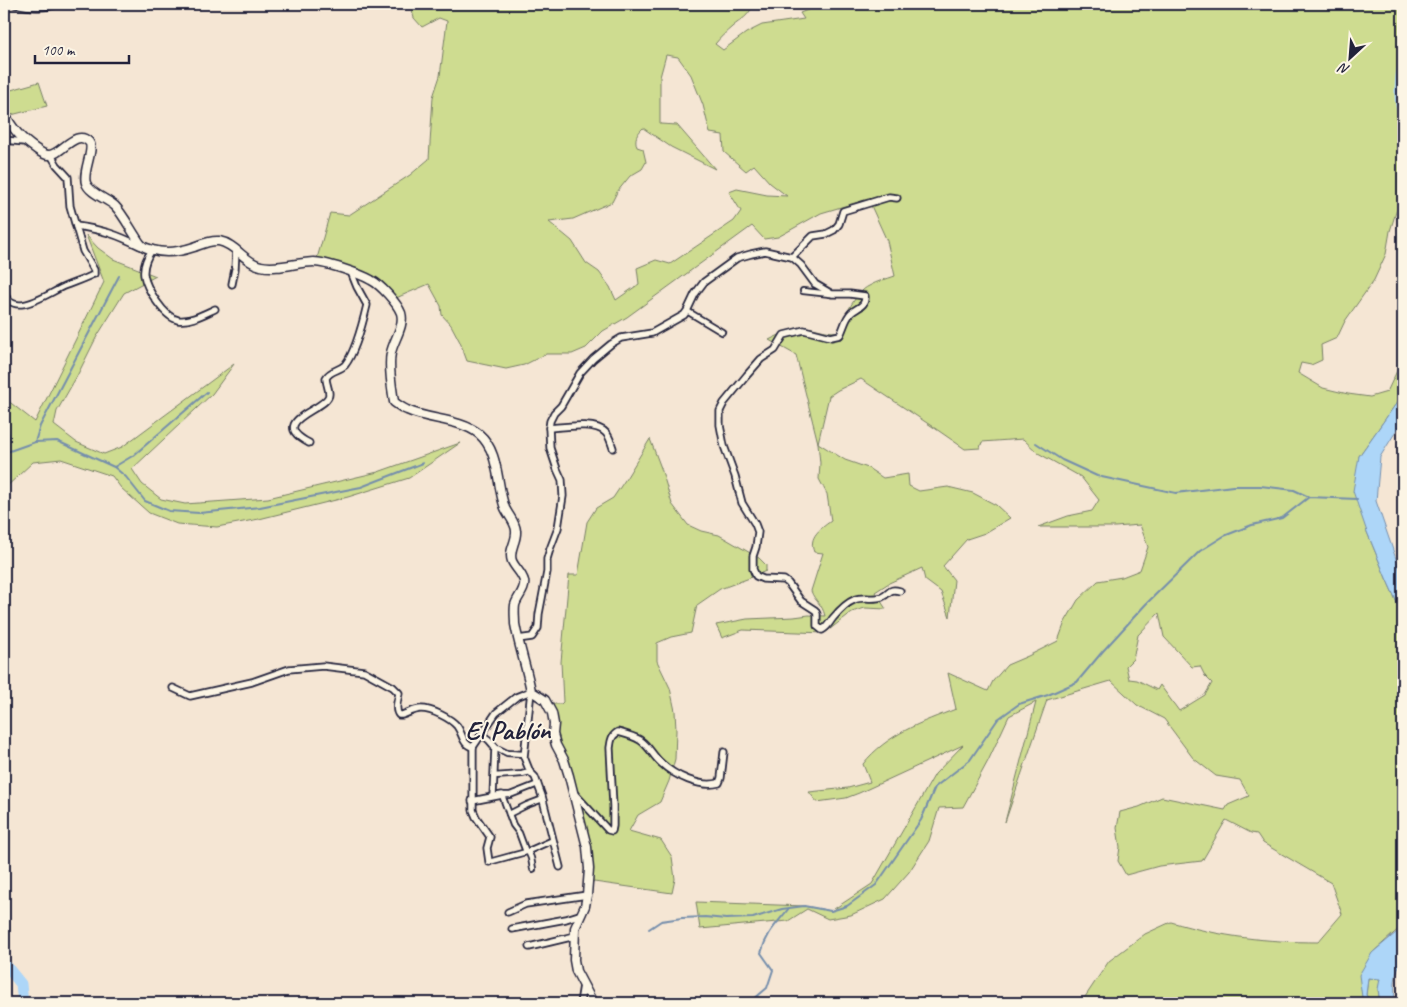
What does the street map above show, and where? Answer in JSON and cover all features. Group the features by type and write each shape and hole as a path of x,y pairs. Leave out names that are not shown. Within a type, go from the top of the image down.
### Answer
{"street":[{"path":"15,4 46,8 57,4"},
{"path":"4,113 24,142 46,155 54,154 77,139 88,142 90,149 85,174 86,184 91,190 115,206 143,247"},
{"path":"4,140 24,142"},
{"path":"4,289 6,298 14,304 24,305 94,274 94,270 83,251 70,206 68,177 51,155"},
{"path":"792,257 813,236 826,234 834,230 839,224 843,211 889,198 896,198"},
{"path":"76,226 112,233 143,247 163,252 182,250 206,242 219,241 236,249 246,258 260,266 282,267 316,262 370,279 383,288 401,314 401,325 390,354 394,402 404,410 415,414 432,416 472,429 483,438 496,463 505,509 517,530 511,550 512,561 524,581 523,588 515,604 516,625 531,691 523,754 530,772 538,784 543,799 560,867"},
{"path":"232,284 236,249"},
{"path":"152,250 144,268 144,276 162,308 173,318 180,320 197,317 215,309"},
{"path":"518,639 532,637 538,628 538,614 547,572 547,559 558,528 563,496 562,480 550,448 550,421 580,373 599,354 621,338 652,333 676,320 688,311 695,294 704,282 737,258 765,251 792,257 801,265 815,284 832,294"},
{"path":"309,443 296,434 294,424 298,418 323,402 328,396 330,393 326,378 329,373 342,368 348,360 363,323 367,305 351,272"},
{"path":"803,291 860,295 865,296 866,299 863,305 851,313 840,335 831,337 804,330 784,335 775,350 761,359 724,403 720,411 721,433 742,503 758,532 753,556 753,569 756,576 763,579 784,580 788,583 801,601 818,614 817,626 822,630 856,599 883,596 894,590 900,591"},
{"path":"688,311 722,332"},
{"path":"549,428 594,427 607,434 613,448"},
{"path":"173,688 190,696 252,682 289,669 323,666 364,671 393,687 398,693 397,712 399,715 422,709 438,714 448,719 457,727 466,744 473,747"},
{"path":"531,691 516,696 496,713 473,747 472,801 474,813 490,837 487,848 490,862 527,851 553,840"},
{"path":"531,691 545,700 552,713 553,734 556,745 564,760 587,847 589,869 587,895 585,906 575,928 574,960 576,971 593,1003"},
{"path":"573,791 610,831 613,826 610,748 614,734 618,732 641,741 649,747 660,762 672,771 687,779 705,784 719,783 724,752"},
{"path":"481,734 495,748 523,754"},
{"path":"493,796 495,748"},
{"path":"494,776 530,772"},
{"path":"472,801 502,794 510,795 538,784"},
{"path":"502,794 513,825 532,858 534,869"},
{"path":"509,814 543,799"},
{"path":"508,912 526,904 587,895"},
{"path":"512,929 566,919 582,914"},
{"path":"529,947 575,936"},
{"path":"580,1003 583,982"}],"green space":[{"path":"410,4 753,4 747,15 715,44 723,50 746,33 762,25 804,19 800,13 810,9 808,4 1403,4 1403,75 1399,89 1403,106 1403,198 1390,231 1386,254 1374,280 1345,321 1337,338 1321,345 1322,360 1311,365 1301,363 1298,373 1323,388 1370,397 1387,392 1403,358 1403,394 1359,456 1367,532 1403,616 1403,925 1372,953 1362,997 1365,1003 1081,1003 1109,961 1145,934 1171,922 1244,938 1318,942 1342,914 1331,883 1263,843 1257,834 1251,833 1226,820 1202,861 1159,866 1126,875 1118,861 1120,847 1117,828 1120,812 1139,807 1162,797 1225,810 1228,805 1249,796 1240,780 1216,776 1193,758 1164,719 1137,705 1111,681 1047,700 1005,822 1036,702 1009,716 988,761 963,807 939,808 929,841 909,872 885,899 851,915 828,919 807,909 788,921 700,929 696,902 804,906 831,911 872,884 935,774 963,745 846,798 817,802 809,792 848,788 870,782 863,764 872,754 906,730 956,709 948,673 988,691 993,681 1007,665 1058,641 1065,622 1078,600 1098,581 1122,577 1140,570 1148,547 1140,525 1115,527 1038,527 1068,516 1092,511 1099,500 1081,477 1038,453 1023,439 982,442 980,448 965,449 861,379 829,396 818,443 796,355 769,340 802,327 832,332 841,331 847,312 859,294 872,284 895,276 887,241 868,199 821,213 778,237 764,239 752,226 627,317 603,331 586,348 572,354 546,354 524,365 506,369 467,361 460,342 451,325 442,315 441,306 429,284 396,298 384,287 316,262 330,213 349,215 410,175 429,159 433,97 440,76 447,21 439,18 422,27 414,18","holes":["666,55 678,57 691,75 703,105 710,133 723,135 724,152 746,171 754,165 770,183 787,196 767,195 737,189 729,192 741,211 734,221 670,264 656,260 637,268 639,284 616,300 610,287 599,272 586,263 572,241 549,222 573,219 612,202 617,192 630,176 642,169 646,162 643,149 637,147 636,141 638,134 643,128 671,147 715,169 677,125 660,124 660,77","1159,613 1164,637 1192,667 1200,666 1205,676 1212,683 1205,695 1179,711 1160,685 1157,690 1137,680 1129,679 1126,666 1133,659 1138,635"]},
{"path":"39,82 47,106 11,115 4,92"},
{"path":"86,235 98,248 113,259 156,276 124,293 96,338 57,411 54,425 76,442 104,454 122,447 234,364 212,394 132,469 142,484 161,499 185,504 268,498 378,472 460,443 409,478 348,497 259,519 217,527 177,524 149,513 121,488 112,476 61,459 33,462 4,489 4,390 7,400 35,422 104,282"},
{"path":"650,439 672,504 688,525 701,531 719,535 759,558 766,565 766,571 720,589 697,605 691,633 671,637 657,643 657,661 670,688 675,711 675,759 669,781 660,802 638,815 629,831 661,840 672,857 675,879 672,893 594,882 587,877 586,858 549,704 561,704 563,702 561,662 569,575 578,575 587,522 596,508 613,498"},
{"path":"818,443 845,460 868,468 883,478 908,474 909,486 919,491 948,487 973,493 996,505 1010,518 985,533 967,539 943,566 954,580 950,617 941,592 925,580 922,568 889,583 875,592 886,609 865,608 852,612 825,633 743,630 722,638 716,625 747,619 809,615 825,616 811,591 823,553 814,552 814,538 819,530 831,521 827,494 819,479"},
{"path":"1368,978 1381,979 1378,989 1380,1003 1371,1003 1366,995"}],"water":[{"path":"1403,394 1403,420 1380,457 1376,501 1403,579 1403,616 1367,532 1353,491 1359,456"},
{"path":"1403,927 1403,959 1396,974 1395,1003 1380,1003 1378,989 1380,979 1368,978 1366,995 1371,1003 1365,1003 1362,997 1359,975 1372,953"}],"waterway":[{"path":"1403,66 1400,90 1400,103 1403,112"},
{"path":"35,442 40,426 119,276"},
{"path":"114,467 134,455 207,392"},
{"path":"4,414 9,437 4,453"},
{"path":"4,453 35,442 57,441 114,467 126,477 145,501 169,511 199,513 260,507 361,487 423,463"},
{"path":"1036,443 1062,460 1097,476 1176,493 1233,486 1260,486 1294,490 1309,497"},
{"path":"649,929 661,921 682,918 753,918 782,909 804,906 831,911 847,906 876,885 921,820 935,787 970,760 998,719 1019,704 1048,695 1077,682 1146,604 1200,551 1224,536 1252,525 1282,518 1309,497 1357,499"},
{"path":"754,999 767,988 773,970 761,953 763,946 772,929 789,908"},
{"path":"4,963 21,984 23,1003"}],"district":[{"name":"El Pablón","path":"508,730"}]}
